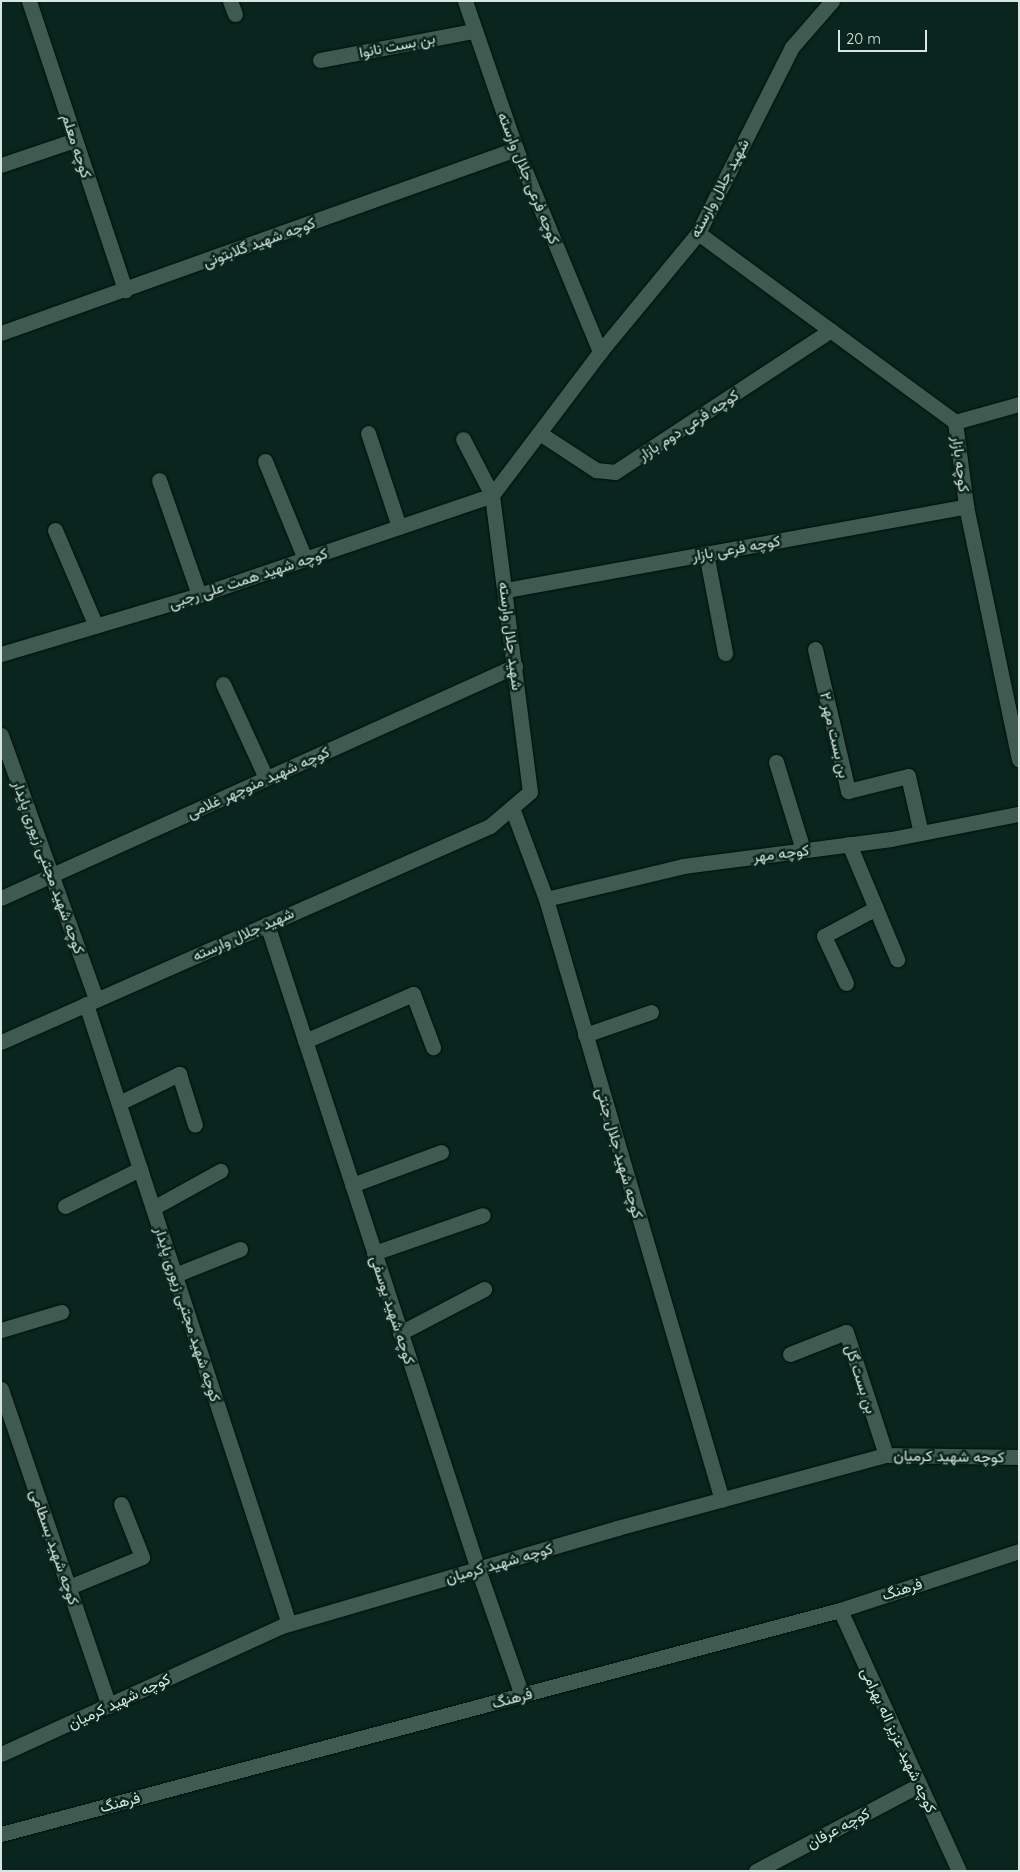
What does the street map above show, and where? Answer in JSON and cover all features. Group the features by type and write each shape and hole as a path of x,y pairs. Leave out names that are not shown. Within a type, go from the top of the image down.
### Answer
{"street":[{"name":"کوچه معلم","path":"29,1 125,290"},
{"name":"کوچه فرعی جلال وارسته","path":"465,1 516,149 600,352"},
{"name":"شهید جلال وارسته","path":"1,1042 490,826 530,792 506,590 492,495 541,434 600,352 698,233 792,47 832,1"},
{"name":"بن بست نانوا","path":"320,60 474,31"},
{"path":"1,166 75,140"},
{"name":"کوچه شهید گلابتونی","path":"1,333 516,149"},
{"name":"کوچه بازار","path":"698,233 955,422 966,506 1015,723 1019,760"},
{"name":"کوچه فرعی دوم بازار","path":"541,434 596,470 615,472 831,330"},
{"path":"955,422 1019,404"},
{"path":"368,433 399,527"},
{"path":"463,439 492,495"},
{"path":"265,461 305,559"},
{"path":"159,480 199,595"},
{"name":"کوچه شهید همت علی رجبی","path":"1,654 199,595 492,495"},
{"name":"کوچه فرعی بازار","path":"506,590 966,506"},
{"path":"55,530 96,626"},
{"path":"706,553 725,653"},
{"name":"بن بست مهر ۲","path":"815,649 848,791 908,776 921,833"},
{"name":"کوچه شهید منوچهر غلامی","path":"1,898 515,666"},
{"path":"223,684 266,778"},
{"name":"کوچه شهید مجتبی زیوری پایدار","path":"1,735 51,875 91,1002 119,1103 289,1624"},
{"path":"776,762 803,850"},
{"name":"کوچه شهید جلال جنتی","path":"512,808 546,899 722,1500"},
{"name":"کوچه مهر","path":"546,899 683,866 921,833 1019,814"},
{"path":"849,844 898,959"},
{"path":"846,983 824,936 876,908"},
{"name":"کوچه شهید یوسفی","path":"266,924 478,1569 522,1695"},
{"path":"305,1041 413,994 433,1047"},
{"path":"585,1035 651,1012"},
{"path":"119,1103 180,1074 195,1125"},
{"path":"352,1185 441,1152"},
{"path":"65,1206 140,1169"},
{"path":"153,1208 220,1171"},
{"path":"374,1253 483,1215"},
{"path":"175,1275 240,1249"},
{"path":"400,1333 484,1289"},
{"path":"1,1330 61,1312"},
{"name":"بن بست گل","path":"790,1354 846,1332 886,1455"},
{"name":"کوچه شهید بسطامی","path":"1,1389 109,1706"},
{"name":"کوچه شهید کرمیان","path":"1,1754 289,1624 886,1455 1019,1457"},
{"path":"68,1587 142,1557 121,1504"},
{"name":"فرهنگ","path":"1,1834 840,1610 1019,1551"},
{"name":"کوچه شهید عزیز اله بهرامی","path":"840,1610 959,1871"},
{"name":"کوچه عرفان","path":"756,1871 919,1784"}]}
